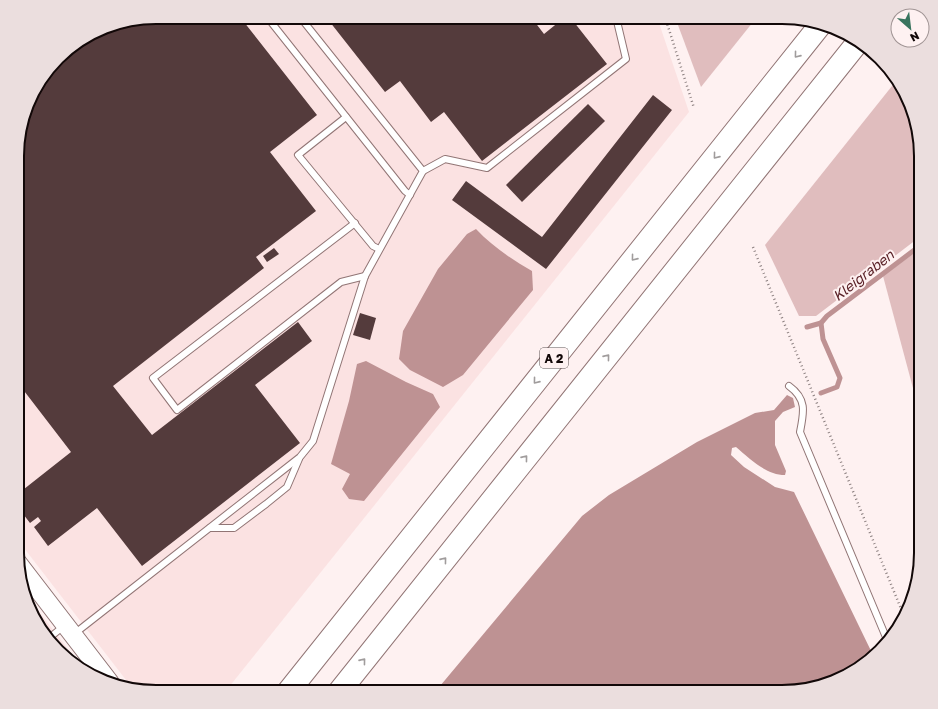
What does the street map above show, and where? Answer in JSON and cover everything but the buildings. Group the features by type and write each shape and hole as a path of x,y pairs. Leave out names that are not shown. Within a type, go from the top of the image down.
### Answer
{"highway":[{"name":"A 2","path":"294,685 817,29"},
{"path":"344,685 855,46"}],"main road":[{"path":"26,574 102,673"}],"lane":[{"path":"273,24 405,191 410,195"},
{"path":"306,24 423,171"},
{"path":"210,528 234,528 287,487 300,457 312,441 365,276 423,171 445,158 487,168 626,59 618,24"},
{"path":"346,117 298,155 373,246 379,249"},
{"path":"355,223 153,378 177,410 341,282 365,276"},
{"path":"789,386 798,392 804,410 800,432 885,635"},
{"path":"54,636 69,630 210,528 300,457"}],"path":[{"path":"667,24 694,108"},
{"path":"753,247 901,609"}],"shaded area":[{"path":"659,24 689,112 231,685 148,685 127,681 24,548 24,156 25,139 34,106 51,76 69,57 83,46 106,34 139,25"},
{"path":"678,24 751,24 701,87"},
{"path":"893,85 907,114 913,139 914,241 816,316 799,316 765,245"},
{"path":"476,229 502,252 532,271 533,290 463,375 443,387 410,370 399,359 403,331 438,269 467,234"},
{"path":"914,253 914,392 883,276"},
{"path":"366,361 433,394 440,407 364,501 349,499 342,489 350,474 331,464 349,401 357,364"},
{"path":"787,395 793,398 795,407 783,412 775,421 775,445 786,471 785,475 765,469 736,447 732,448 731,455 744,467 775,487 794,492 871,650 862,658 840,671 824,678 799,684 441,685 582,516 609,495 697,442 755,413 774,410"},
{"path":"37,610 72,654 51,633"}],"waterway":[{"name":"Kleigraben","path":"821,393 837,387 840,378 823,339 821,323 827,316 914,250"},
{"name":"Kleigraben","path":"807,327 821,323"}]}
